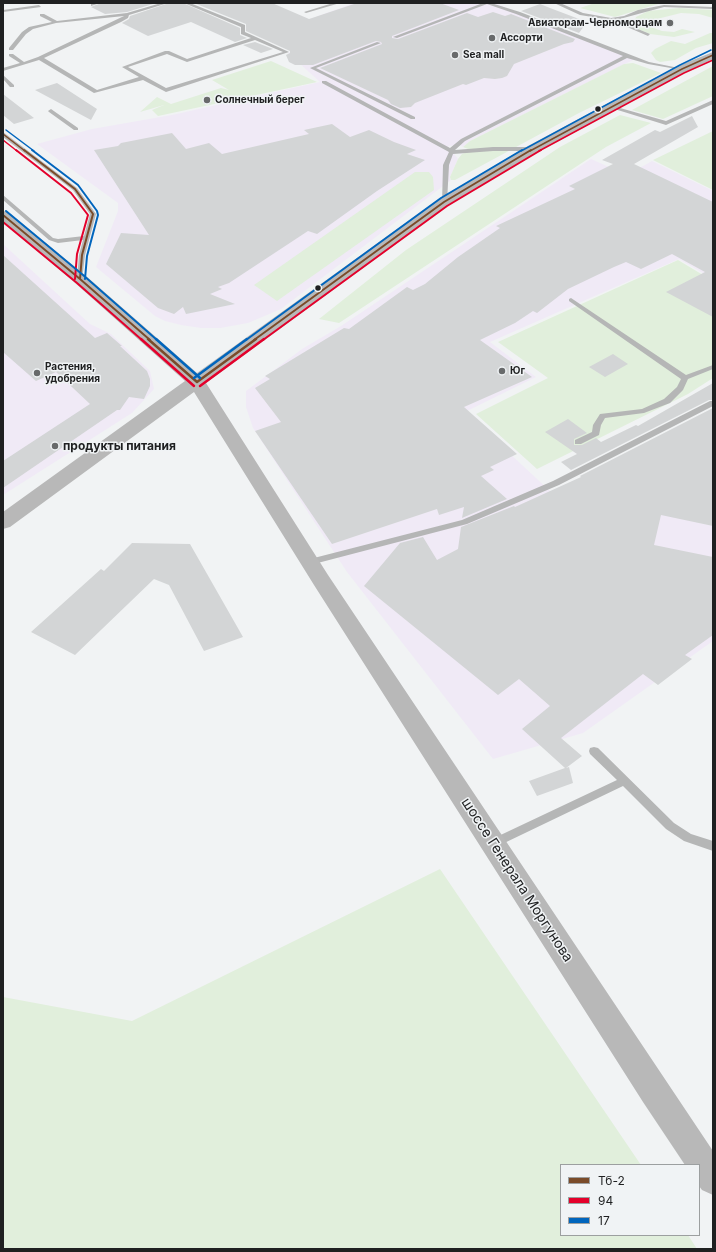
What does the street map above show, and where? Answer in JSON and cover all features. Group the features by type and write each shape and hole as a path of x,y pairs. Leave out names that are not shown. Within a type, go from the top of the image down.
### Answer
{"main road":[{"path":"3,522 444,202 533,149 713,55"},
{"name":"шоссе Генерала Моргунова","path":"3,215 80,279 196,382 316,571 713,1179"}],"lane":[{"path":"93,4 98,3"},
{"path":"23,63 11,52 24,33 32,28 56,22 128,14 166,3"},
{"path":"186,3 243,26 243,33 255,38 287,52 166,90 124,67 167,52 187,61 255,38"},
{"path":"306,12 338,3"},
{"path":"395,37 487,3 518,13 627,56 648,63 682,70"},
{"path":"556,3 582,14 611,19 648,35"},
{"path":"3,11 39,4 38,11 56,22"},
{"path":"611,19 625,18 640,11 664,6 713,8"},
{"path":"3,70 40,58 119,21 128,14"},
{"path":"379,43 312,68 413,118"},
{"path":"444,202 446,165 453,152 453,148 463,140 627,56"},
{"path":"40,58 96,92 143,78"},
{"path":"3,76 12,86"},
{"path":"324,82 453,152 493,149 533,149"},
{"path":"611,107 666,124 713,102"},
{"path":"51,111 76,129"},
{"path":"3,134 75,189 93,214 82,255 80,279"},
{"path":"3,197 51,239 58,241 87,238"},
{"path":"571,300 685,378"},
{"path":"578,442 596,433 597,425 603,416 644,411 667,401 680,388 685,378 713,367"},
{"path":"316,571 464,522 556,483 713,403"},
{"path":"594,751 670,826 688,838 713,846"},
{"path":"493,843 624,781"}],"shaded area":[{"path":"354,3 494,3 637,58 470,141 463,147 459,145 448,146 458,159 450,177 451,180 281,309 248,323 220,328 201,328 181,325 165,321 155,316 96,267 118,211 118,203 37,144 92,129 172,115 320,82 288,53 308,44 307,20"},
{"path":"591,159 627,175 652,161 713,191 713,279 679,259 490,342 536,377 465,412 550,491 584,496 713,526 713,641 583,733 493,759 347,572 253,428 246,407 246,391 302,349 341,326"},
{"path":"3,244 90,324 111,334 150,371 154,389 132,413 3,495"}],"green space":[{"path":"595,3 658,4 615,17 580,8"},
{"path":"679,8 713,10 713,18 699,14 681,13 649,21 648,24 651,27 662,31 674,32 682,29 695,32 674,37 650,34 640,30 634,23 636,17 648,11"},
{"path":"713,33 713,43 696,48 675,60 660,62 656,60 651,53 655,49 671,41 685,44"},
{"name":"Солнечный берег","path":"271,61 317,82 158,116 152,110 164,105 140,112 157,97 171,104 221,88 229,90 212,80"},
{"path":"633,63 661,73 579,113 455,180 451,180 450,177 458,159 462,154 468,152 468,149 463,147 470,141 624,64"},
{"path":"713,66 713,96 663,119 632,110"},
{"path":"620,115 651,123 606,147 339,323 319,319 406,250 560,147"},
{"path":"713,131 713,190 653,160"},
{"path":"415,172 429,172 433,177 434,190 277,301 254,285"},
{"path":"678,260 713,281 713,378 688,394 537,469 476,414 548,378 498,342"},
{"path":"440,869 640,1164 560,1164 560,1236 689,1236 697,1249 3,1249 3,997 132,1021"}],"building":[{"path":"101,3 156,3 127,12 105,14 91,7"},
{"path":"169,3 183,3 240,28 240,35 247,38 235,42 191,22 148,36 122,23 129,19 130,16"},
{"path":"194,3 272,3 309,19 357,3 440,3 459,10 392,36 392,38 398,39 467,13 478,17 493,12 505,16 511,14 575,39 573,42 564,44 514,64 507,76 502,78 484,78 466,85 463,84 415,103 411,107 400,108 391,104 388,100 320,68 382,44 381,42 376,41 313,65 295,65 289,62 286,55 290,53 290,51 246,31 246,24"},
{"path":"540,4 587,22 579,33 521,11"},
{"path":"255,42 273,49 261,53 243,45"},
{"path":"57,83 97,109 91,120 35,90"},
{"path":"3,94 34,118 14,124 3,115"},
{"path":"692,116 698,127 634,164 713,202 713,317 666,292 705,272 672,254 641,269 626,262 614,267 568,289 537,313 533,311 515,323 480,340 532,377 464,407 517,454 490,467 494,470 481,476 507,499 462,518 464,507 439,515 437,509 332,544 255,431 281,422 255,388 270,379 265,376 344,328 349,329 407,287 413,290 425,284 458,257 500,228 496,226 575,189 569,186 613,164 602,160 655,130 660,132"},
{"path":"332,124 350,137 369,130 394,142 416,150 407,154 425,160 377,191 317,234 308,231 229,283 218,287 222,289 210,294 235,304 186,314 183,307 174,314 158,308 106,264 121,233 149,235 94,150 118,146 121,143 172,133 186,149 209,143 222,154 309,134 304,130"},
{"path":"3,255 95,338 107,333 122,346 120,346 147,371 150,379 150,386 144,399 129,397 120,410 117,410 3,488 3,461 90,404 56,372 36,381 3,352"},
{"path":"613,354 628,364 605,377 589,367"},
{"path":"713,383 713,400 709,400 571,470 561,462 577,454 545,432 568,419 587,433 574,439 574,445 582,445 596,438 601,442 636,425 638,426"},
{"path":"713,408 713,526 661,515 654,545 713,557 713,635 685,655 692,659 658,685 643,674 561,738 582,756 566,768 569,767 573,783 537,796 529,781 565,768 522,729 550,706 519,679 498,695 364,586 400,543 423,537 437,560 458,549 461,527 514,506 515,507 581,477 580,476"},
{"path":"132,543 190,544 243,637 204,651 169,585 154,579 75,655 31,632 101,569 104,571"}],"transit line":[{"name":"17","path":"194,378 441,198 531,145 680,65 711,50"},
{"name":"Тб-2","path":"197,382 444,202 533,149 682,69 713,55"},
{"name":"94","path":"200,386 447,206 535,153 684,73 713,60"},
{"name":"17","path":"6,130 78,185 97,211 98,215 87,256 85,279"},
{"name":"Тб-2","path":"3,134 75,189 93,214 82,255 80,279"},
{"name":"94","path":"3,140 71,193 88,215 77,254 75,279"},
{"name":"17","path":"6,211 83,275 200,378"},
{"name":"Тб-2","path":"3,215 80,279 197,382"},
{"name":"94","path":"3,222 77,283 194,386"}],"place":[{"name":"Авиаторам-Черноморцам","path":"670,23"},
{"name":"Ассорти","path":"492,38"},
{"name":"Sea mall","path":"455,55"},
{"name":"Солнечный берег","path":"207,100"},
{"name":"Юг","path":"502,371"},
{"name":"Растения, удобрения","path":"37,373"},
{"name":"продукты питания","path":"55,446"}]}
